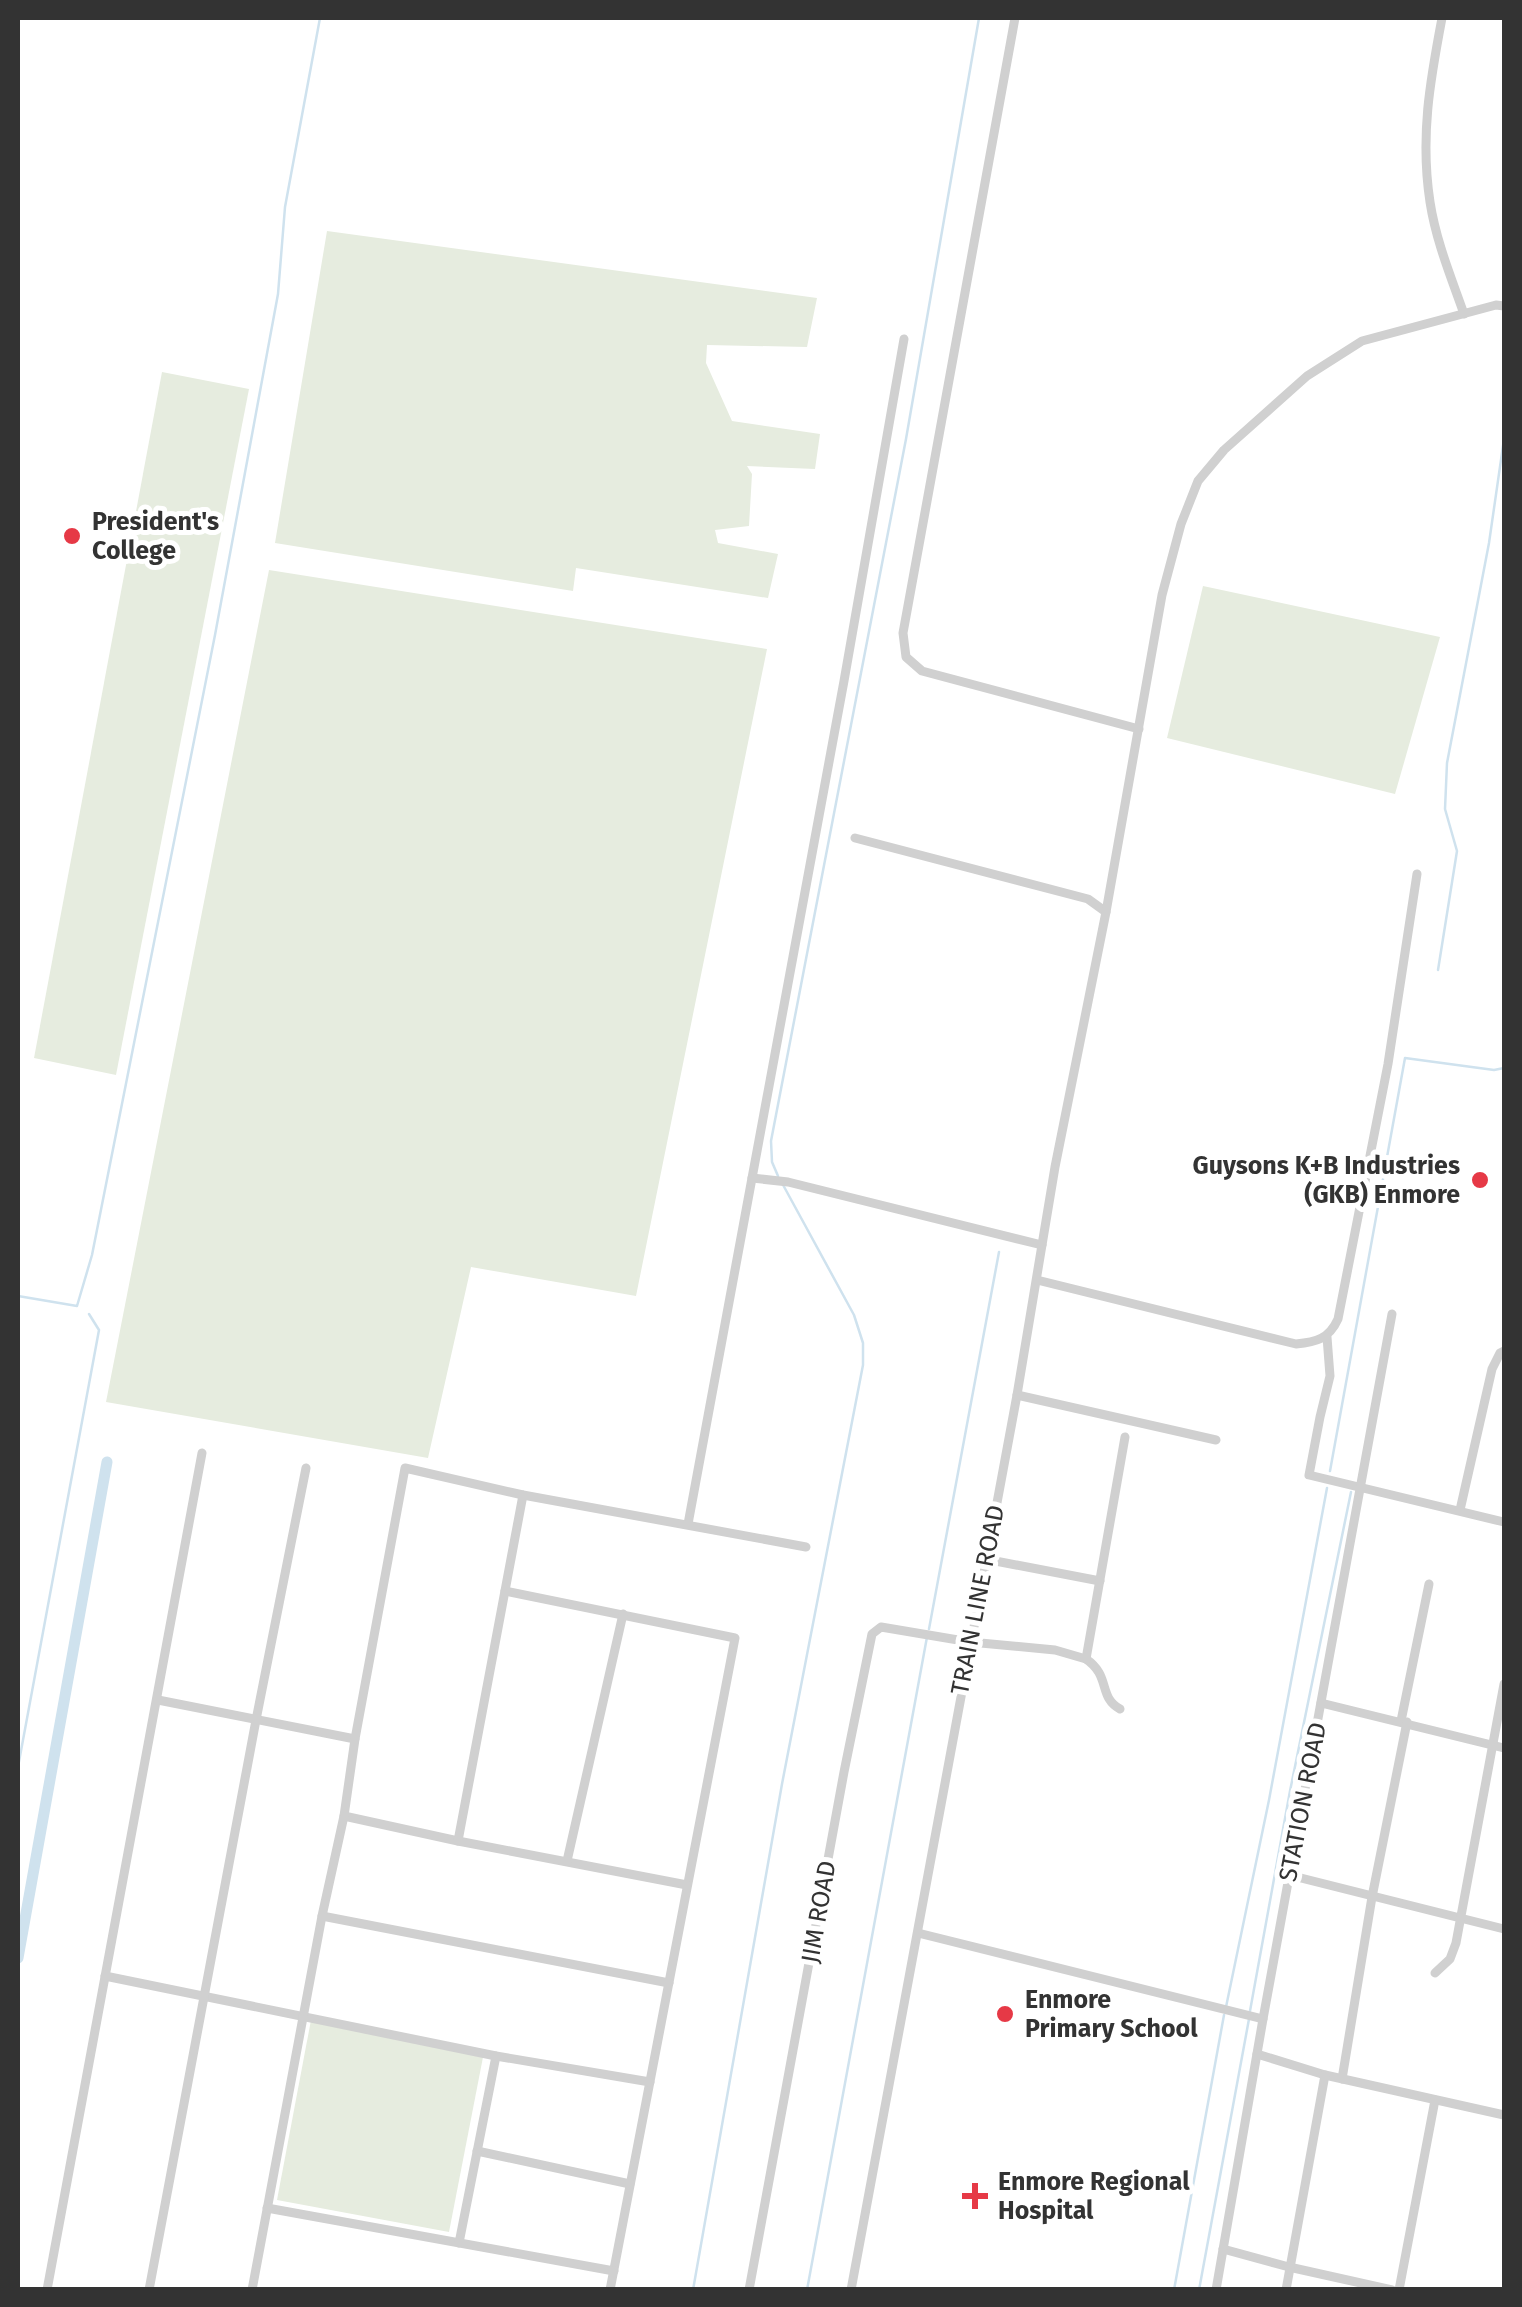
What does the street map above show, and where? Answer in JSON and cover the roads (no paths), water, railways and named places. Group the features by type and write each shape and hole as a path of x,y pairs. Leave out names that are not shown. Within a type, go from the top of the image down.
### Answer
{"street":[{"path":"1015,18 903,633 906,657 922,671 1139,729"},
{"path":"1442,18 1426,131 1430,202 1439,242 1464,314"},
{"name":"TRAIN LINE ROAD","path":"851,2290 1038,1280 1055,1167 1106,912 1162,595 1181,524 1198,481 1224,450 1307,376 1362,341 1504,306"},
{"path":"688,1524 904,339"},
{"path":"855,838 1088,900 1106,912"},
{"path":"1038,1280 1296,1344 1314,1342 1333,1330 1388,1064 1417,874"},
{"path":"752,1178 788,1182 1042,1245"},
{"name":"STATION ROAD","path":"1216,2290 1262,2018 1392,1314"},
{"path":"1326,1337 1330,1376 1309,1476 1504,1522"},
{"path":"1460,1510 1492,1369 1504,1351"},
{"path":"1017,1395 1216,1440"},
{"path":"1120,1709 1108,1699 1098,1667 1086,1659 1125,1437"},
{"path":"47,2290 202,1454"},
{"path":"148,2290 306,1468"},
{"path":"252,2290 344,1816 354,1739 405,1468 524,1495 806,1547"},
{"path":"458,1842 524,1495"},
{"path":"985,1559 1100,1581"},
{"path":"1342,2079 1429,1584"},
{"path":"505,1590 735,1638 610,2290"},
{"path":"567,1861 623,1614"},
{"name":"JIM ROAD","path":"749,2290 872,1634 881,1627 970,1642 1054,1650 1086,1659"},
{"path":"1435,1972 1450,1958 1460,1918 1499,1746 1504,1684"},
{"path":"158,1700 354,1739"},
{"path":"1322,1703 1499,1746"},
{"path":"344,1816 458,1842 688,1885"},
{"path":"1288,1875 1504,1928"},
{"path":"322,1916 669,1983"},
{"path":"918,1933 1262,2018"},
{"path":"104,1976 496,2056 650,2082"},
{"path":"1257,2054 1324,2075 1504,2115"},
{"path":"460,2244 496,2056"},
{"path":"1286,2290 1324,2075"},
{"path":"1224,2249 1396,2290 1435,2100"},
{"path":"477,2152 630,2184"},
{"path":"267,2208 614,2271"}],"waterway":[{"path":"18,1296 77,1306 92,1255 278,294 285,207 320,18"},
{"path":"778,1176 772,1162 771,1141 906,439 979,18"},
{"path":"1438,970 1457,851 1445,809 1447,763 1489,543 1504,439"},
{"path":"1330,1471 1405,1058 1504,1068"},
{"path":"693,2290 782,1784 863,1365 863,1343 854,1315 782,1183"},
{"path":"929,1629 999,1252"},
{"path":"18,1767 99,1330 89,1314"},
{"path":"18,1958 107,1462"},
{"path":"1226,2007 1327,1488"},
{"path":"1250,2011 1351,1492"},
{"path":"807,2290 927,1637"},
{"path":"1174,2290 1224,2015"},
{"path":"1199,2290 1249,2019"}],"place":[{"name":"President's College","path":"72,536"},
{"name":"Guysons K+B Industries (GKB) Enmore","path":"1480,1180"},
{"name":"Enmore Primary School","path":"1005,2014"},
{"name":"Enmore Regional Hospital","path":"975,2196"}]}
